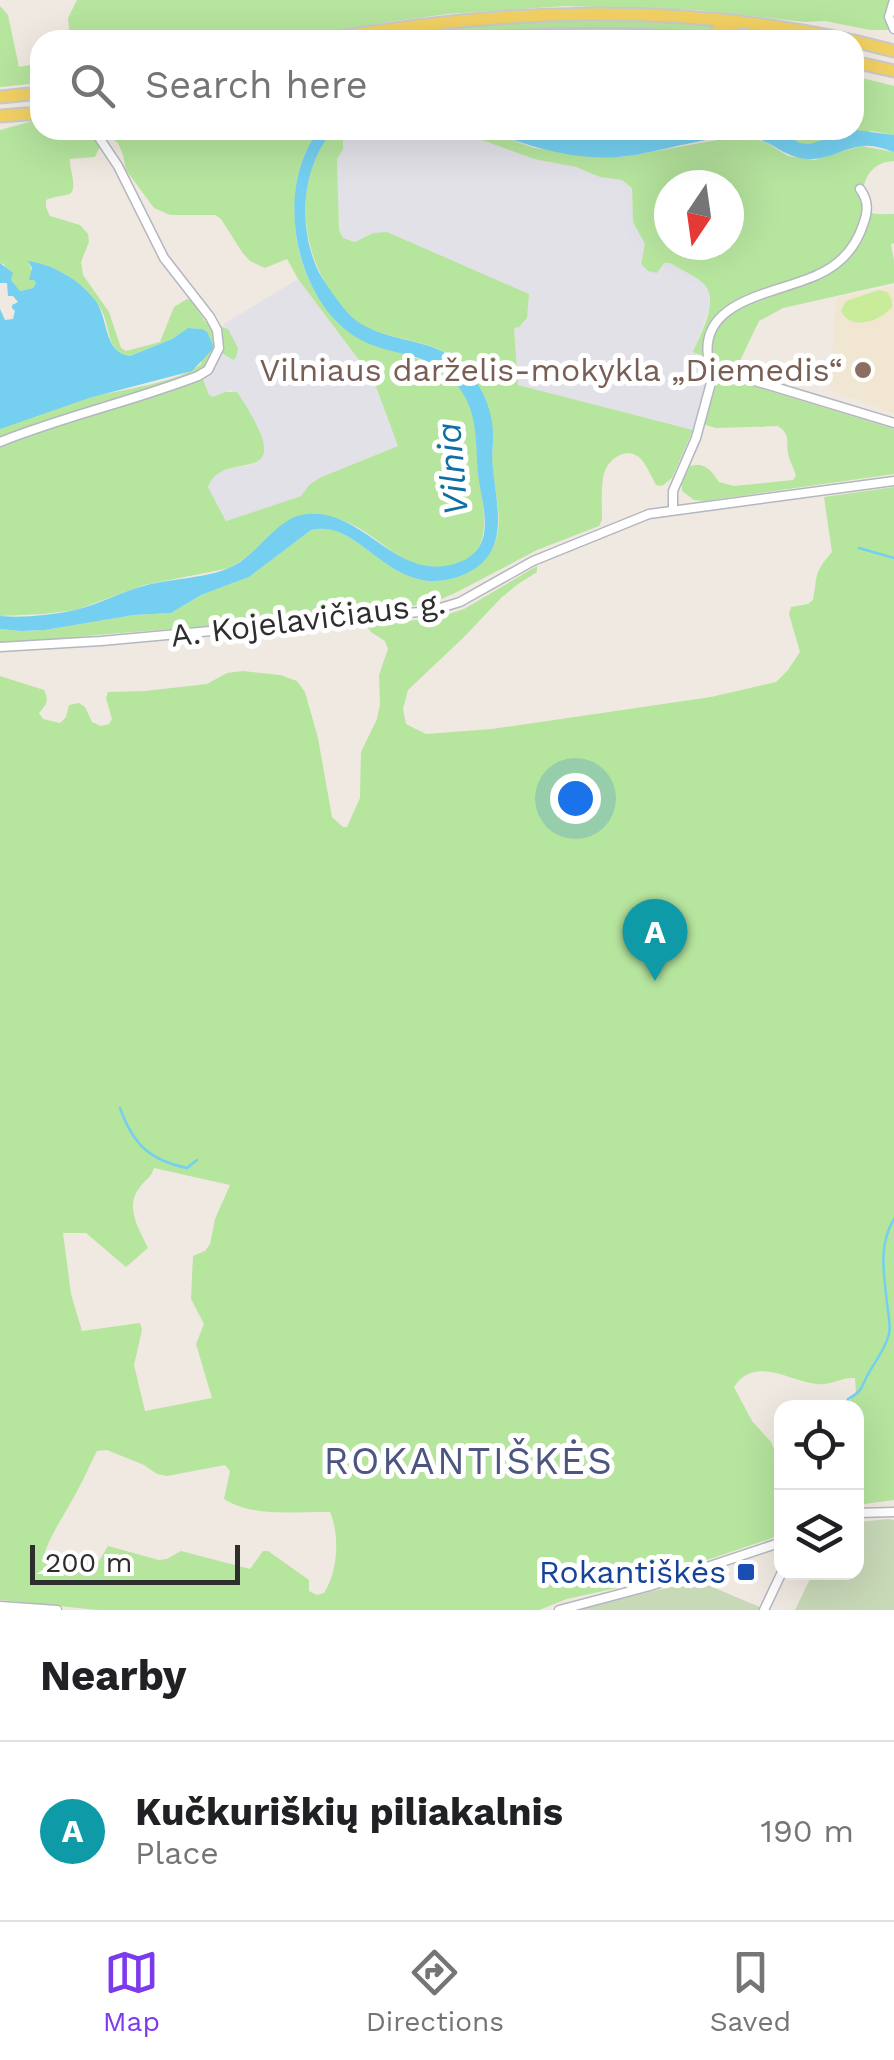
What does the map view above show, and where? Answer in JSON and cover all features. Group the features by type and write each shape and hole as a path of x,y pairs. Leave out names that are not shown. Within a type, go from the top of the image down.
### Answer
{"main road":[{"path":"390,30 463,19 554,13 664,15 789,30"},
{"path":"719,30 744,22"},
{"path":"864,43 891,47"},
{"path":"864,64 894,71"},
{"path":"0,98 30,94"},
{"path":"0,116 30,114"}],"street":[{"path":"894,0 889,18 894,29"},
{"path":"0,442 198,376 208,370 219,348 217,330 210,317 164,258 101,140"},
{"path":"860,189 866,200 866,215 848,254 818,275 732,308 709,336 707,354 715,368 894,423"},
{"path":"673,510 672,492 696,438 715,368"},
{"name":"A. Kojelavičiaus g.","path":"0,647 430,612 460,602 533,560 630,520 673,510 894,481"},
{"path":"864,1513 894,1512"},
{"path":"559,1610 650,1586 774,1545"},
{"path":"764,1610 778,1580"},
{"path":"0,1606 57,1610"}],"shaded area":[{"path":"343,140 482,140 534,159 622,180 632,188 633,222 654,253 654,260 670,263 703,282 709,291 710,307 693,352 736,369 721,379 700,432 518,385 514,328 525,322 373,233 355,242 343,238 339,230 337,159"},
{"path":"298,279 373,380 398,446 319,478 302,496 226,521 208,487 211,479 230,468 252,465 232,390 213,398 200,370 215,349 233,360 228,329 222,325"},
{"name":"Vilniaus darželis-mokykla „Diemedis“","path":"894,286 894,413 830,390 836,298"}],"green space":[{"path":"77,0 894,0 894,30 696,10 565,6 448,14 343,30 69,30 68,18"},
{"path":"0,6 8,15 19,67 30,65 30,84 0,87"},
{"path":"623,17 716,25 714,30 415,30 470,22"},
{"path":"864,78 894,86 894,135 864,133"},
{"path":"30,122 30,140 97,140 101,144 95,157 70,159 73,190 46,200 46,207 50,216 80,225 88,234 81,262 83,275 109,312 121,348 126,351 160,342 174,307 187,299 205,321 228,329 238,348 236,358 233,360 215,349 200,371 209,395 237,392 264,445 262,457 254,463 216,475 208,487 226,521 301,496 319,478 398,446 373,379 287,259 265,268 250,261 215,215 170,215 154,208 126,170 114,140 313,140 296,186 295,223 302,262 319,299 336,319 434,367 454,381 465,395 475,424 484,520 479,546 472,556 443,567 420,565 350,524 312,514 230,568 144,585 76,610 0,616 0,429 78,401 190,371 201,364 202,329 188,328 172,339 130,356 113,345 102,311 71,278 51,267 29,263 36,283 33,288 20,291 0,263 0,130"},
{"path":"326,140 343,140 337,159 339,230 343,238 355,242 373,233 387,232 529,294 527,318 514,328 518,385 693,430 672,478 662,486 656,485 639,457 620,455 605,471 599,526 537,550 435,602 372,613 0,643 0,629 45,630 171,613 201,595 249,577 311,530 329,529 346,536 416,578 438,581 463,575 489,555 496,541 499,518 492,461 493,431 485,405 460,363 438,349 357,322 331,292 320,274 307,232 307,188"},
{"path":"482,140 512,140 534,148 600,157 622,157 718,140 759,140 788,156 815,160 861,146 894,152 894,161 877,166 868,176 862,208 877,214 894,214 894,283 783,308 759,321 736,369 693,352 709,309 708,291 704,284 670,263 664,263 657,273 641,264 645,244 633,222 632,188 622,180 600,177"},
{"path":"795,140 829,140 810,144"},
{"path":"879,290 887,292 892,300 892,307 880,316 858,323 841,311 846,301"},
{"path":"727,378 894,429 894,474 694,500 682,491 690,466 704,466 719,482 734,486 793,480 796,476 786,435 778,426 706,425 717,384"},
{"path":"894,487 894,1500 864,1504 864,1400 850,1400 856,1392 855,1378 813,1384 765,1371 754,1372 734,1387 752,1421 774,1449 774,1537 617,1588 539,1610 98,1610 0,1600 0,676 44,690 46,702 39,713 43,719 60,723 69,705 79,703 92,722 101,726 112,719 108,692 207,684 227,673 243,671 297,681 305,692 318,738 332,817 347,827 360,798 361,752 377,719 379,675 388,649 385,641 367,626 440,617 464,609 537,566 537,572 501,598 408,690 403,709 406,724 426,734 492,729 711,697 776,682 788,670 800,652 789,614 791,607 813,600 819,570 832,552 824,497","holes":["154,1168 230,1185 215,1219 210,1244 193,1256 191,1299 204,1324 196,1344 212,1398 145,1411 134,1365 140,1323 82,1331 71,1294 63,1233 86,1233 126,1267 148,1248 135,1218 133,1202","107,1450 167,1476 225,1465 230,1471 224,1499 236,1505 276,1512 330,1512 336,1553 324,1593 309,1591 309,1580 268,1551 263,1551 250,1569 181,1551 159,1560 108,1546 97,1564 90,1565 45,1552 97,1451"]},
{"path":"894,1520 894,1610 795,1610 810,1580 864,1580 864,1521"},
{"path":"698,1581 767,1610 570,1610"}],"water":[{"path":"864,131 894,135 894,152 864,146 819,158 802,158 760,140 810,144 823,140 864,140"},
{"path":"313,140 326,140 309,177 307,232 316,266 345,309 375,331 450,356 474,378 483,394 492,421 498,515 495,543 488,556 463,575 438,581 416,578 346,536 329,529 311,530 249,577 201,595 171,613 45,630 0,629 0,616 38,616 75,610 147,585 226,569 243,560 284,523 301,515 322,514 342,520 395,553 433,567 454,564 478,549 485,526 474,421 466,398 440,368 365,342 341,326 322,303 307,276 294,214 305,155"},
{"path":"515,140 704,140 609,158"},
{"path":"28,261 65,274 89,292 99,307 111,342 121,353 130,356 188,328 207,332 212,350 192,371 89,398 0,429 0,309 5,320 13,319 12,305 18,302 8,296 7,283 0,283 0,263 13,273 11,280 20,291 33,288 36,283 29,280 32,268"}],"waterway":[{"path":"859,548 894,558"},
{"path":"120,1108 137,1141 153,1155 187,1168 197,1160"},
{"path":"848,1400 862,1387 889,1334 883,1260 894,1219"}],"place":[{"name":"Vilniaus darželis-mokykla „Diemedis“","path":"863,370"},
{"name":"Kučkuriškių piliakalnis","path":"655,981"},
{"name":"Rokantiškės","path":"746,1572"}],"district":[{"name":"ROKANTIŠKĖS","path":"469,1461"}],"water label":[{"name":"Vilnia","path":"452,469"}]}
